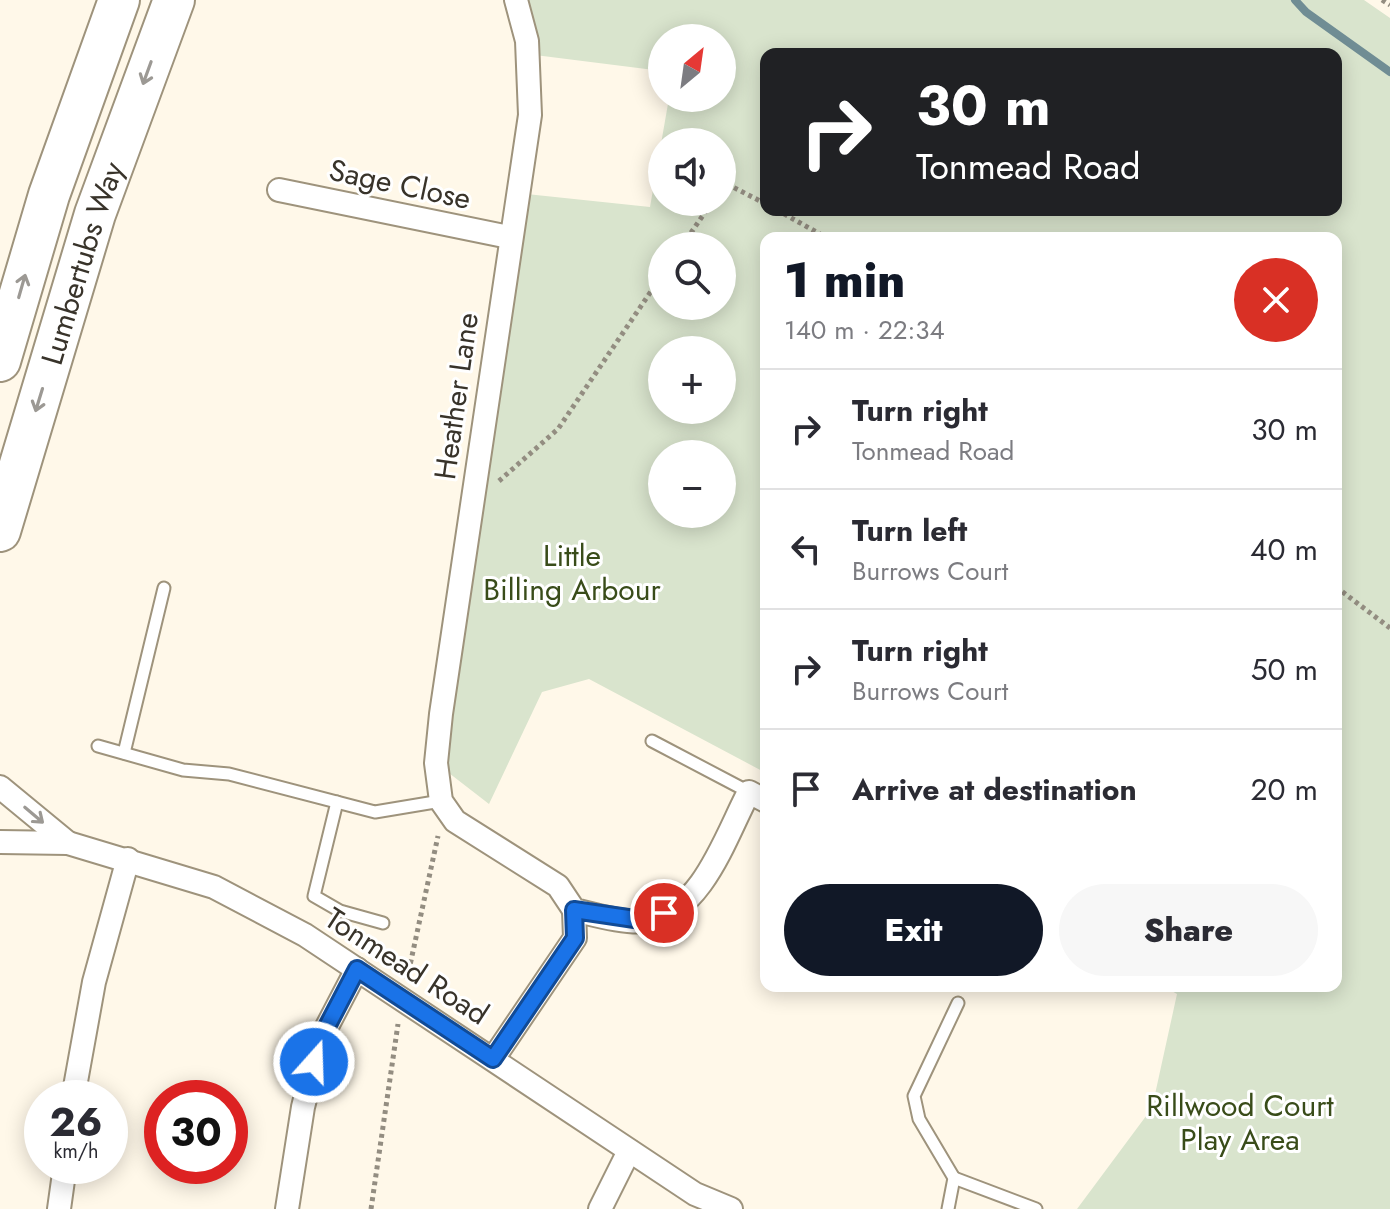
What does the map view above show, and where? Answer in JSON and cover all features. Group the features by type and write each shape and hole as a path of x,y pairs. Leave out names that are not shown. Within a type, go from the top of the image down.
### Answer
{"highway":[{"name":"Lumbertubs Way","path":"0,361 49,195 119,0"},
{"name":"Lumbertubs Way","path":"0,531 95,214 174,0"}],"street":[{"name":"Heather Lane","path":"441,801 436,763 509,237 530,115 527,41 516,0"},
{"name":"Sage Close","path":"279,190 509,237"},
{"name":"Tonmead Road","path":"0,787 68,843"},
{"path":"574,910 648,921 680,906 703,880 757,797"},
{"path":"441,801 455,821 558,886 574,910 575,938 493,1059"},
{"name":"Tonmead Road","path":"0,842 68,843 214,887 305,935 695,1194 731,1209"},
{"path":"76,1080 94,982 128,859"},
{"path":"287,1209 303,1107 320,1040 357,969"},
{"path":"600,1209 629,1151"},
{"path":"59,1209 62,1184"}],"lane":[{"path":"124,753 164,588"},
{"path":"652,741 757,797"},
{"path":"98,746 183,770 229,774 375,812 441,801"},
{"path":"337,802 314,896 340,911 383,923"},
{"path":"958,1003 914,1096 919,1119 954,1178 1036,1209"},
{"path":"948,1209 954,1178"}],"path":[{"path":"1382,0 1390,5"},
{"path":"736,189 760,201"},
{"path":"788,216 816,232"},
{"path":"471,505 558,429 648,296"},
{"path":"1342,592 1390,628"},
{"path":"371,1209 402,999 439,831 455,821"}],"green space":[{"name":"Little Billing Arbour","path":"514,0 1364,0 1390,18 1390,1209 1077,1209 1152,1108 1177,994 1174,992 1342,992 1342,232 760,232 760,770 589,679 542,692 489,804 436,763 517,193 648,207 648,216 736,216 736,128 664,128 667,112 736,112 736,24 648,24 648,69 527,54"}],"waterway":[{"path":"1295,0 1306,12 1390,72"}],"route":[{"path":"314,1062 320,1040 357,969 493,1059 575,938 574,910 648,921 664,913"}],"park label":[{"name":"Rillwood Court Play Area","path":"1240,1122"}]}
